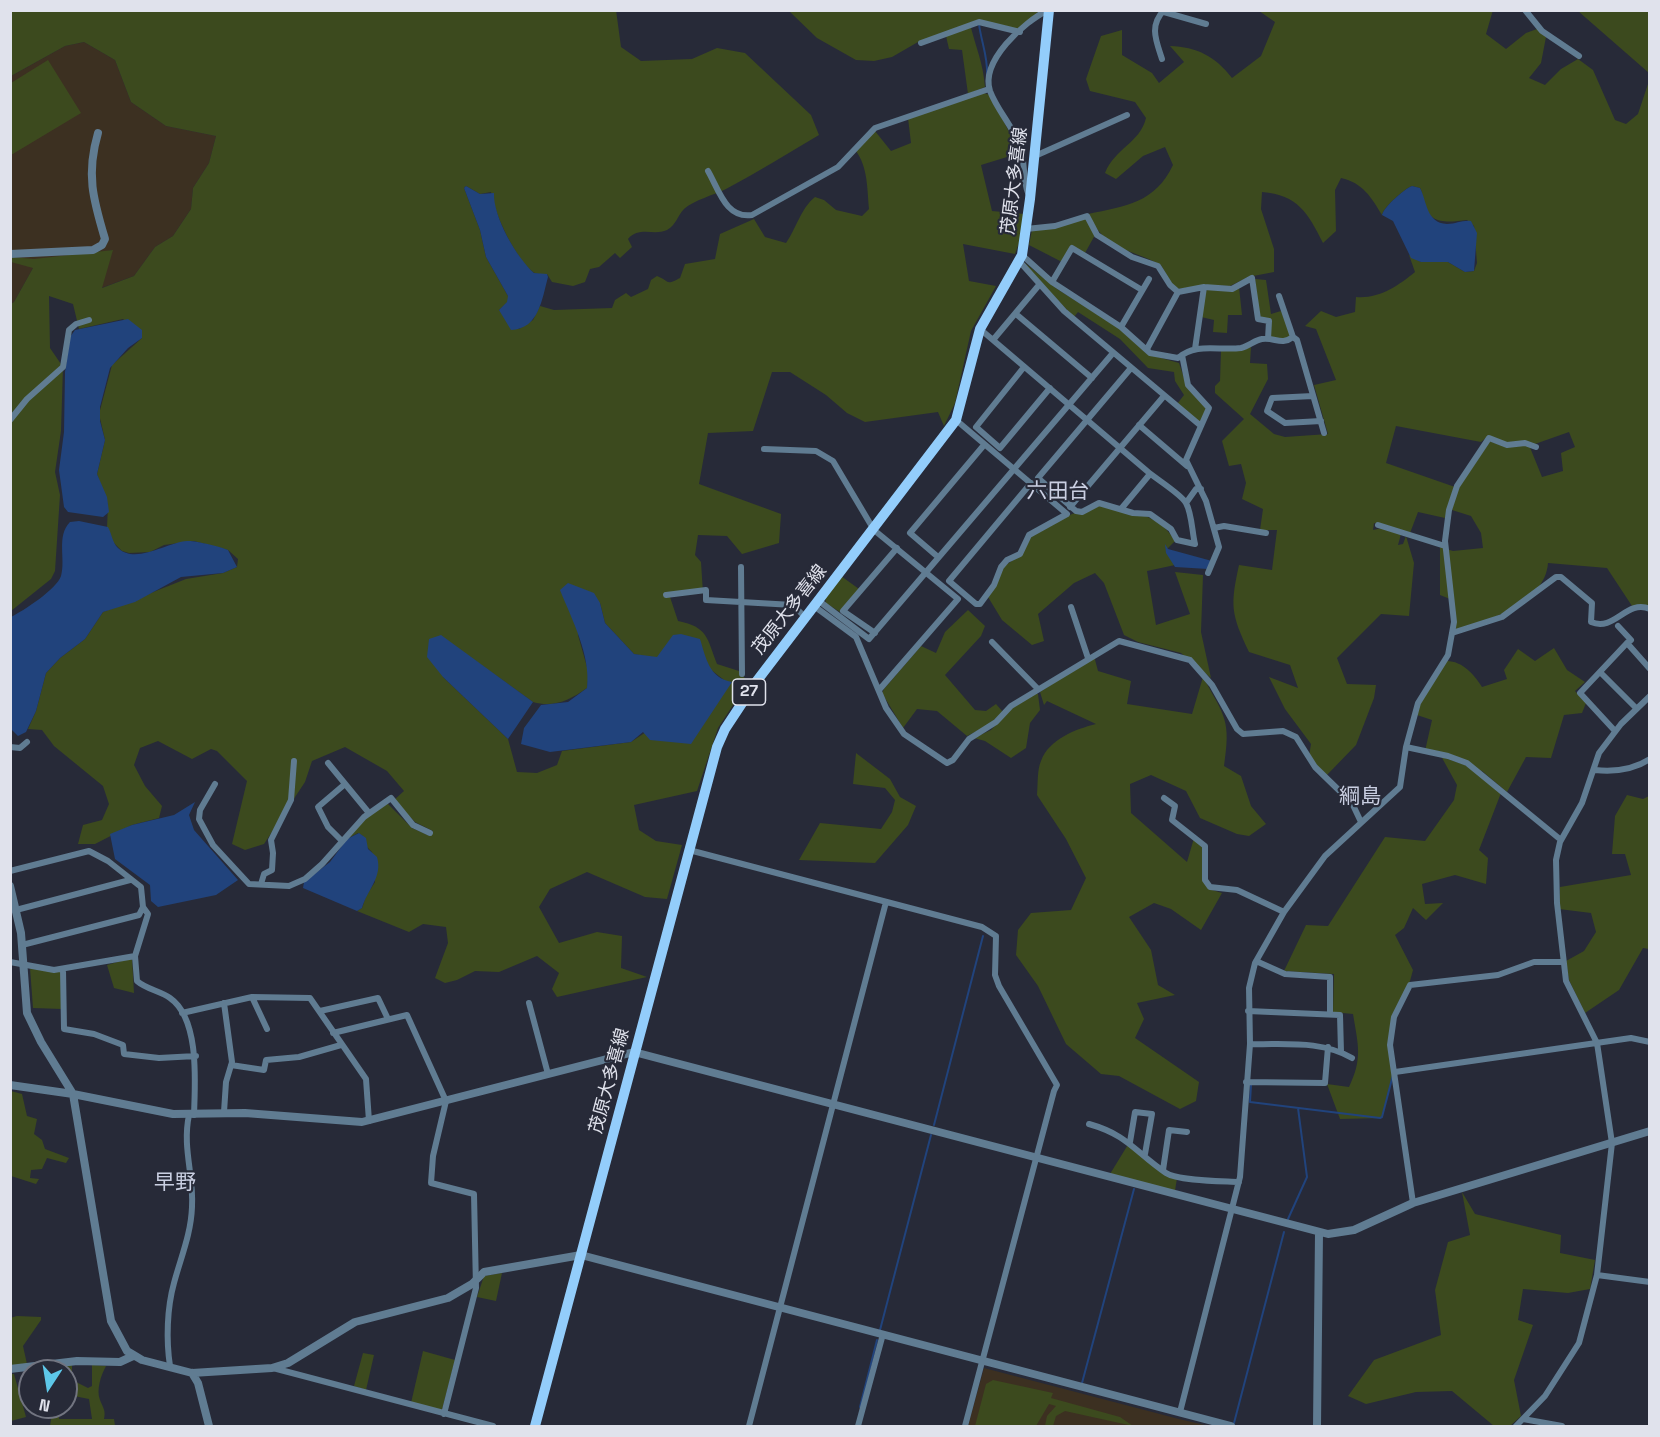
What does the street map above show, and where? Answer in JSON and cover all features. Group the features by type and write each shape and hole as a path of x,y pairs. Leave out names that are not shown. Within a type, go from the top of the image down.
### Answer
{"main road":[{"name":"茂原大多喜線","path":"535,1426 706,781 725,729 805,617 874,530 956,420 980,329 1021,258 1035,156 1048,10"}],"street":[{"path":"1030,199 1026,188 1025,161 1019,142 989,89 993,60 1020,32 1048,10"},
{"path":"1525,10 1542,31 1579,56"},
{"path":"1162,59 1154,27 1159,15 1164,11 1206,24"},
{"path":"921,43 979,22 1020,32"},
{"path":"708,171 731,211 738,216 752,215 832,171 875,128 989,89"},
{"path":"1035,156 1127,115"},
{"path":"10,254 76,252 93,250 102,245 105,239 90,185 93,150 98,133"},
{"path":"1026,229 1055,226 1087,216 1097,235 1132,257 1158,266 1170,285 1178,292"},
{"path":"1052,282 1072,248 1142,290"},
{"path":"1021,258 1052,282 1121,327 1147,349 1172,359 1195,349 1237,348 1268,339 1285,342 1293,337"},
{"path":"1021,258 1039,285 1113,353 1201,426"},
{"path":"1178,292 1204,287 1232,289 1252,278 1258,319 1269,321 1268,339"},
{"path":"1121,327 1149,279"},
{"path":"993,340 1039,285"},
{"path":"1195,349 1204,287"},
{"path":"1147,349 1178,292"},
{"path":"1279,296 1293,337 1297,340 1324,433"},
{"path":"1016,314 1092,378"},
{"path":"10,420 27,399 63,367 69,330 76,324 89,321"},
{"path":"980,329 1050,388 1069,405 1087,420 1120,448 1150,474 1186,503 1195,544 1177,540 1171,529 1150,514 1099,503 1082,512 1070,507 1038,478 1087,420 1131,368"},
{"path":"817,604 869,639 1113,353"},
{"path":"1182,355 1188,385 1209,408 1188,451 1188,466"},
{"path":"1024,367 976,427 1000,448 1050,388"},
{"path":"1070,507 1164,396"},
{"path":"1313,396 1272,398 1267,411 1285,423 1321,421"},
{"path":"956,420 1067,513 1029,535 1020,555 1004,563 991,591 978,604 949,580 1030,483"},
{"path":"1139,425 1194,471 1219,547 1208,573"},
{"path":"1180,1412 1239,1182 1250,1044 1249,988 1256,961 1284,912 1325,856 1400,787 1406,747 1418,703 1444,663 1452,633 1454,614 1445,546 1445,528 1457,486 1487,440 1507,445 1531,444 1536,447"},
{"path":"938,557 909,533 984,445"},
{"path":"764,448 816,451 833,461 874,530 958,599 879,690"},
{"path":"1121,509 1150,474"},
{"path":"1186,503 1196,489 1201,489"},
{"path":"1378,525 1445,546"},
{"path":"1214,528 1224,526 1266,533"},
{"path":"875,633 843,611 897,548"},
{"path":"741,567 742,674"},
{"path":"1452,633 1502,616 1556,577 1561,577 1592,603 1591,622 1598,625 1608,624 1631,610 1644,607 1650,609"},
{"path":"666,595 706,590 706,600 793,605 805,617"},
{"path":"817,604 853,633 886,708 904,734 947,763 976,733 996,722 1011,706 1119,641 1190,660 1212,685 1240,732 1252,735 1283,731 1296,737 1315,767 1352,803 1361,822"},
{"path":"1071,607 1088,658"},
{"path":"1615,730 1580,693 1631,640 1618,626"},
{"path":"992,642 1038,689"},
{"path":"1628,643 1650,669"},
{"path":"1603,675 1635,708"},
{"path":"1516,1426 1545,1396 1575,1353 1597,1275 1612,1143 1597,1043 1568,986 1563,962 1557,903 1556,860 1561,840 1582,803 1599,753 1615,730 1635,708 1650,696"},
{"path":"10,747 20,747 27,742"},
{"path":"1406,747 1449,756 1467,763 1561,840"},
{"path":"1595,770 1610,772 1640,766 1650,759"},
{"path":"261,884 264,874 272,870 273,853 270,840 291,800 294,761"},
{"path":"328,764 369,813"},
{"path":"214,784 199,815 204,831 249,884 290,886 305,879 369,813 391,798 413,825 430,833"},
{"path":"341,840 322,818 318,807 345,784"},
{"path":"1164,798 1175,806 1172,820 1205,846 1205,880 1210,887 1237,890 1284,912"},
{"path":"688,850 982,927 996,936 995,975 999,986 1058,1085 1036,1158 965,1426"},
{"path":"10,871 89,851 108,861 141,887 143,907 148,914 135,956 137,981 170,998 182,1013 195,1056 192,1115 186,1150 193,1204 188,1240 170,1302 168,1350 170,1366"},
{"path":"16,910 130,880"},
{"path":"10,886 22,945 27,1013 73,1094 111,1321 121,1342 133,1356 192,1373 272,1368 288,1362 356,1322 448,1298 472,1284 484,1272 581,1255 1231,1426"},
{"path":"749,1426 886,902"},
{"path":"22,945 139,915 143,907"},
{"path":"10,962 63,969 135,956"},
{"path":"1256,961 1285,974 1330,977 1330,1014"},
{"path":"1413,1203 1390,1033 1399,1003 1410,985 1498,975 1534,962 1563,962"},
{"path":"63,969 64,1029 111,1039 123,1045 124,1054 159,1058 195,1056"},
{"path":"182,1013 252,998 310,998 366,1079 369,1120"},
{"path":"252,998 267,1029"},
{"path":"320,1011 378,998 388,1019"},
{"path":"224,1003 231,1065 226,1082 224,1112"},
{"path":"529,1004 548,1074"},
{"path":"1248,1011 1340,1015 1341,1052"},
{"path":"333,1033 407,1015 446,1101 433,1156 431,1183 474,1194 473,1246 478,1276 444,1414"},
{"path":"1395,1072 1631,1038 1650,1042"},
{"path":"1250,1044 1328,1047 1352,1058"},
{"path":"231,1065 264,1070 266,1060 299,1057 341,1045"},
{"path":"1246,1082 1325,1083 1328,1047"},
{"path":"10,1085 192,1115 224,1112 354,1123 634,1052 1319,1233 1354,1230 1413,1203 1650,1131"},
{"path":"1130,1142 1136,1112 1152,1114 1145,1154"},
{"path":"1089,1124 1115,1132 1163,1170 1175,1176 1239,1182"},
{"path":"1163,1170 1169,1131 1187,1132"},
{"path":"1317,1426 1319,1233"},
{"path":"1597,1275 1650,1282"},
{"path":"858,1426 883,1334"},
{"path":"10,1369 77,1362 120,1362 133,1356"},
{"path":"272,1368 493,1426"},
{"path":"192,1373 198,1383 209,1426"},
{"path":"1523,1419 1562,1426"}],"shaded area":[{"path":"84,42 115,60 131,102 166,126 216,136 209,163 193,188 191,209 173,236 155,247 134,276 101,288 112,250 33,268 11,304 11,76 65,46"},
{"path":"984,1368 1179,1419 1209,1426 968,1426"}],"green space":[{"path":"616,10 621,47 641,61 692,59 717,48 745,53 811,115 819,135 726,189 688,206 667,230 632,235 628,239 632,247 620,258 615,253 599,267 590,269 585,282 573,286 552,282 547,274 533,272 519,257 507,235 491,192 480,194 466,186 464,188 480,230 486,257 508,296 508,302 499,310 519,329 533,320 540,306 554,310 612,308 615,300 626,293 631,297 648,289 651,280 657,276 672,282 680,278 685,264 715,259 720,234 754,219 765,237 786,243 806,207 815,197 824,200 836,210 862,216 869,209 867,186 863,164 856,151 875,131 891,151 911,143 908,118 984,93 990,95 1020,153 981,165 992,211 1024,214 1020,240 1015,254 963,244 969,281 996,286 971,331 955,403 944,426 938,412 865,422 847,413 826,395 790,372 772,372 753,431 708,433 699,484 781,514 779,543 742,554 727,536 698,535 695,555 701,562 703,593 670,597 678,621 701,630 717,664 739,671 748,682 718,728 697,791 634,805 639,830 656,841 682,845 667,899 645,897 587,872 550,889 539,907 559,943 597,932 622,936 621,968 647,977 557,997 552,989 559,973 537,956 499,972 475,971 445,983 435,978 448,943 446,927 423,924 409,932 357,911 362,908 375,882 372,852 366,846 363,836 358,833 347,839 365,817 387,803 412,828 430,836 433,831 415,822 394,800 404,791 387,771 345,747 312,761 305,782 264,844 245,850 232,844 247,781 217,751 211,749 192,759 158,741 140,748 134,765 145,786 162,806 159,818 132,825 95,844 78,844 83,825 102,820 109,804 103,786 54,746 42,730 28,729 36,711 46,673 60,658 85,639 103,612 186,579 223,573 237,567 238,559 228,550 194,541 164,545 150,552 129,553 122,551 113,542 107,528 108,505 97,474 105,440 99,414 112,365 142,338 123,319 79,329 73,304 49,296 50,348 63,367 61,431 55,472 60,495 55,571 51,579 11,611 11,304 33,268 11,262 11,257 34,259 113,250 102,288 134,276 155,247 173,236 191,209 193,188 209,163 216,136 166,126 131,102 115,60 84,42 65,46 11,76 11,11","holes":["600,603 605,623 634,654 710,669 724,680 631,742 562,751 557,765 537,773 517,772 508,739 443,677 441,636 533,702 548,704 568,699 587,688 589,674 578,635"]},
{"path":"1493,10 1486,34 1506,49 1526,33 1537,29 1546,37 1541,63 1529,78 1545,85 1561,69 1578,59 1593,70 1615,120 1626,124 1638,114 1649,81 1649,608 1641,605 1632,606 1607,568 1548,563 1545,577 1527,599 1500,615 1458,631 1455,628 1456,620 1450,599 1440,595 1440,547 1453,551 1483,548 1481,533 1471,516 1452,510 1457,488 1488,441 1508,447 1529,445 1542,477 1563,471 1561,453 1575,447 1569,432 1535,444 1510,444 1488,436 1481,442 1396,426 1386,463 1455,487 1445,518 1418,512 1410,533 1374,523 1373,530 1382,528 1401,534 1398,545 1403,544 1406,536 1414,563 1409,616 1381,614 1337,658 1347,684 1376,685 1374,698 1356,745 1326,776 1309,756 1311,744 1285,709 1269,677 1298,688 1290,665 1249,652 1236,619 1233,601 1239,565 1272,570 1277,530 1260,530 1263,509 1242,499 1246,483 1241,464 1229,466 1222,441 1244,419 1215,393 1215,386 1220,381 1221,350 1251,347 1250,363 1267,364 1268,379 1250,414 1274,434 1285,437 1328,434 1314,385 1336,380 1316,329 1305,326 1321,311 1336,317 1355,312 1356,297 1380,294 1402,282 1415,272 1409,255 1421,262 1448,262 1465,272 1474,271 1477,263 1474,226 1467,220 1447,222 1435,219 1426,210 1420,188 1412,186 1395,199 1382,215 1361,187 1341,178 1335,190 1336,231 1323,243 1307,214 1300,207 1285,197 1262,192 1261,209 1274,249 1274,272 1248,277 1230,286 1204,285 1178,289 1173,286 1161,265 1111,243 1103,236 1088,214 1138,201 1157,188 1173,165 1165,147 1143,156 1116,179 1105,173 1109,164 1138,134 1146,118 1135,102 1090,91 1086,79 1101,36 1122,30 1122,55 1152,73 1159,83 1184,62 1170,46 1189,48 1205,54 1226,70 1232,78 1261,56 1275,22 1259,11"},
{"path":"789,11 1039,11 1020,30 980,20 918,42 892,57 874,61 856,60 817,38"},
{"path":"1578,11 1649,11 1649,73"},
{"path":"970,24 981,62 985,87 968,94 962,50 949,49 946,36"},
{"path":"48,60 81,113 11,155 11,83"},
{"path":"1085,218 1095,235 1085,253 1072,245 1062,262 1029,245 1032,230"},
{"path":"1025,263 1057,289 1119,328 1147,354 1179,363 1184,378 1207,408 1202,421 1197,422 1177,404 1184,395 1175,381 1174,372 1148,368 1120,339 1078,312 1074,317 1024,265"},
{"path":"1255,279 1266,280 1271,314 1281,311 1291,335 1285,340 1270,338 1271,320 1259,315"},
{"path":"1239,287 1242,315 1228,315 1227,333 1213,332 1214,320 1201,317 1206,291"},
{"path":"1100,505 1152,519 1161,524 1175,541 1167,549 1175,565 1147,571 1156,625 1190,614 1175,572 1203,575 1201,632 1211,678 1181,653 1138,642 1124,635 1104,583 1095,573 1074,583 1038,614 1044,641 1032,645 1002,620 988,597 1001,568 1015,559 1031,536 1072,514"},
{"path":"841,576 859,589 840,612 826,603 825,597"},
{"path":"968,610 985,626 981,636 945,675 975,710 986,711 996,704 1003,712 987,726 967,736 937,711 917,709 903,728 882,693 884,689 921,646 936,653 945,632"},
{"path":"1554,648 1567,670 1585,682 1575,691 1586,703 1582,713 1564,715 1551,758 1526,757 1507,792 1482,771 1425,751 1432,720 1417,715 1420,703 1447,661 1458,663 1468,670 1482,687 1507,679 1504,670 1518,649 1535,661"},
{"path":"1094,656 1098,671 1131,681 1127,704 1192,714 1203,677 1224,719 1227,738 1224,766 1241,776 1251,806 1266,824 1249,836 1237,834 1200,818 1186,791 1151,775 1130,784 1131,813 1187,862 1194,838 1203,847 1203,862 1209,889 1222,893 1201,930 1171,909 1154,903 1129,917 1151,950 1158,985 1175,995 1137,1003 1144,1019 1135,1038 1199,1082 1196,1101 1180,1109 1119,1076 1101,1074 1066,1044 1038,986 1016,955 1018,930 1031,913 1071,910 1086,878 1066,839 1037,795 1038,777 1041,761 1050,747 1072,732 1096,724 1047,701 1044,705 1040,692"},
{"path":"1035,693 1038,694 1040,710 1030,723 1026,748 1011,758 985,741 974,738 991,730 1013,707"},
{"path":"856,753 890,779 900,797 916,806 908,825 875,863 799,860 820,823 881,829 892,812 895,800 885,788 853,784"},
{"path":"1441,756 1469,766 1501,793 1479,850 1488,858 1486,884 1455,875 1422,884 1425,904 1443,903 1426,920 1413,908 1404,928 1395,935 1413,970 1391,1022 1393,1076 1382,1118 1340,1119 1327,1084 1349,1087 1353,1077 1358,1051 1353,1014 1333,1012 1334,974 1284,971 1306,925 1328,926 1385,837 1425,841 1454,800 1457,785"},
{"path":"1627,795 1643,799 1649,796 1649,949 1643,948 1619,990 1585,1013 1569,980 1566,961 1584,951 1596,932 1591,913 1559,909 1560,887 1631,875 1625,854 1612,854 1615,816"},
{"path":"132,958 134,993 114,988 107,965"},
{"path":"30,968 62,971 62,1009 33,1008"},
{"path":"11,1091 22,1094 27,1116 37,1119 34,1134 42,1140 45,1149 69,1158 66,1163 47,1158 42,1169 31,1170 30,1178 39,1179 36,1184 11,1176"},
{"path":"1129,1143 1177,1178 1175,1191 1110,1174"},
{"path":"1462,1192 1475,1214 1561,1235 1560,1253 1595,1260 1590,1289 1568,1293 1523,1289 1518,1320 1533,1325 1514,1380 1521,1416 1510,1426 1494,1426 1452,1391 1416,1392 1366,1404 1348,1396 1374,1360 1441,1335 1435,1290 1448,1242 1470,1235"},
{"path":"502,1273 496,1301 477,1297 484,1276"},
{"path":"41,1317 23,1346 26,1359 18,1359 18,1365 11,1366 10,1318"},
{"path":"423,1351 455,1360 442,1410 411,1403"},
{"path":"363,1353 374,1355 366,1390 354,1386"},
{"path":"92,1365 106,1366 102,1374 99,1396 104,1419 114,1419 115,1426 50,1426 51,1419 92,1419 89,1399 78,1397 78,1383 88,1388 92,1386"},
{"path":"11,1374 14,1374 18,1388 18,1419 11,1421"},
{"path":"993,1380 1053,1393 1051,1398 1120,1417 1133,1426 1065,1411 1056,1416 1053,1426 1045,1426 1047,1416 1056,1406 1049,1404 1036,1426 975,1426 986,1384"}],"water":[{"path":"466,186 480,194 494,193 497,214 520,258 534,273 547,274 538,311 528,324 520,328 511,330 499,310 507,302 508,296 486,257 480,230 464,188"},
{"path":"1412,186 1420,188 1431,216 1440,223 1471,221 1477,233 1474,271 1465,272 1448,262 1421,262 1411,258 1393,221 1382,215 1395,199"},
{"path":"128,319 142,330 142,338 128,348 110,368 100,407 100,421 105,440 97,474 107,497 109,512 103,517 68,512 64,507 59,470 64,432 65,372 70,337 75,330"},
{"path":"79,521 108,527 116,546 125,553 142,554 179,542 195,542 228,550 237,567 223,573 181,577 135,602 103,612 85,639 60,658 46,673 36,711 26,732 18,736 11,729 11,617 39,599 58,581 62,569 63,534 70,522"},
{"path":"1165,544 1168,549 1212,561 1208,569 1175,567 1166,553"},
{"path":"568,583 594,593 600,603 605,623 634,654 657,657 673,635 681,634 700,639 713,672 724,680 732,682 691,744 650,740 643,732 631,742 550,752 521,744 524,728 541,705 568,702 587,688 583,650 560,590"},
{"path":"441,635 533,702 508,739 443,677 427,657 429,639"},
{"path":"195,802 189,815 194,830 238,880 216,895 158,907 151,901 150,885 115,859 110,834 132,825 174,815"},
{"path":"359,833 366,838 368,849 377,857 378,864 376,877 362,908 357,911 303,888 304,882 330,862 347,839"}],"waterway":[{"path":"979,24 987,74"},
{"path":"934,1125 983,936"},
{"path":"1251,1085 1250,1102 1380,1118 1393,1075"},
{"path":"1288,1219 1307,1177 1298,1108"},
{"path":"880,1330 931,1135"},
{"path":"1082,1383 1134,1189"},
{"path":"1234,1423 1284,1232"},
{"path":"860,1407 877,1340"}],"district":[{"name":"六田台","path":"1058,492"},
{"name":"綱島","path":"1360,797"},
{"name":"早野","path":"175,1183"}]}
